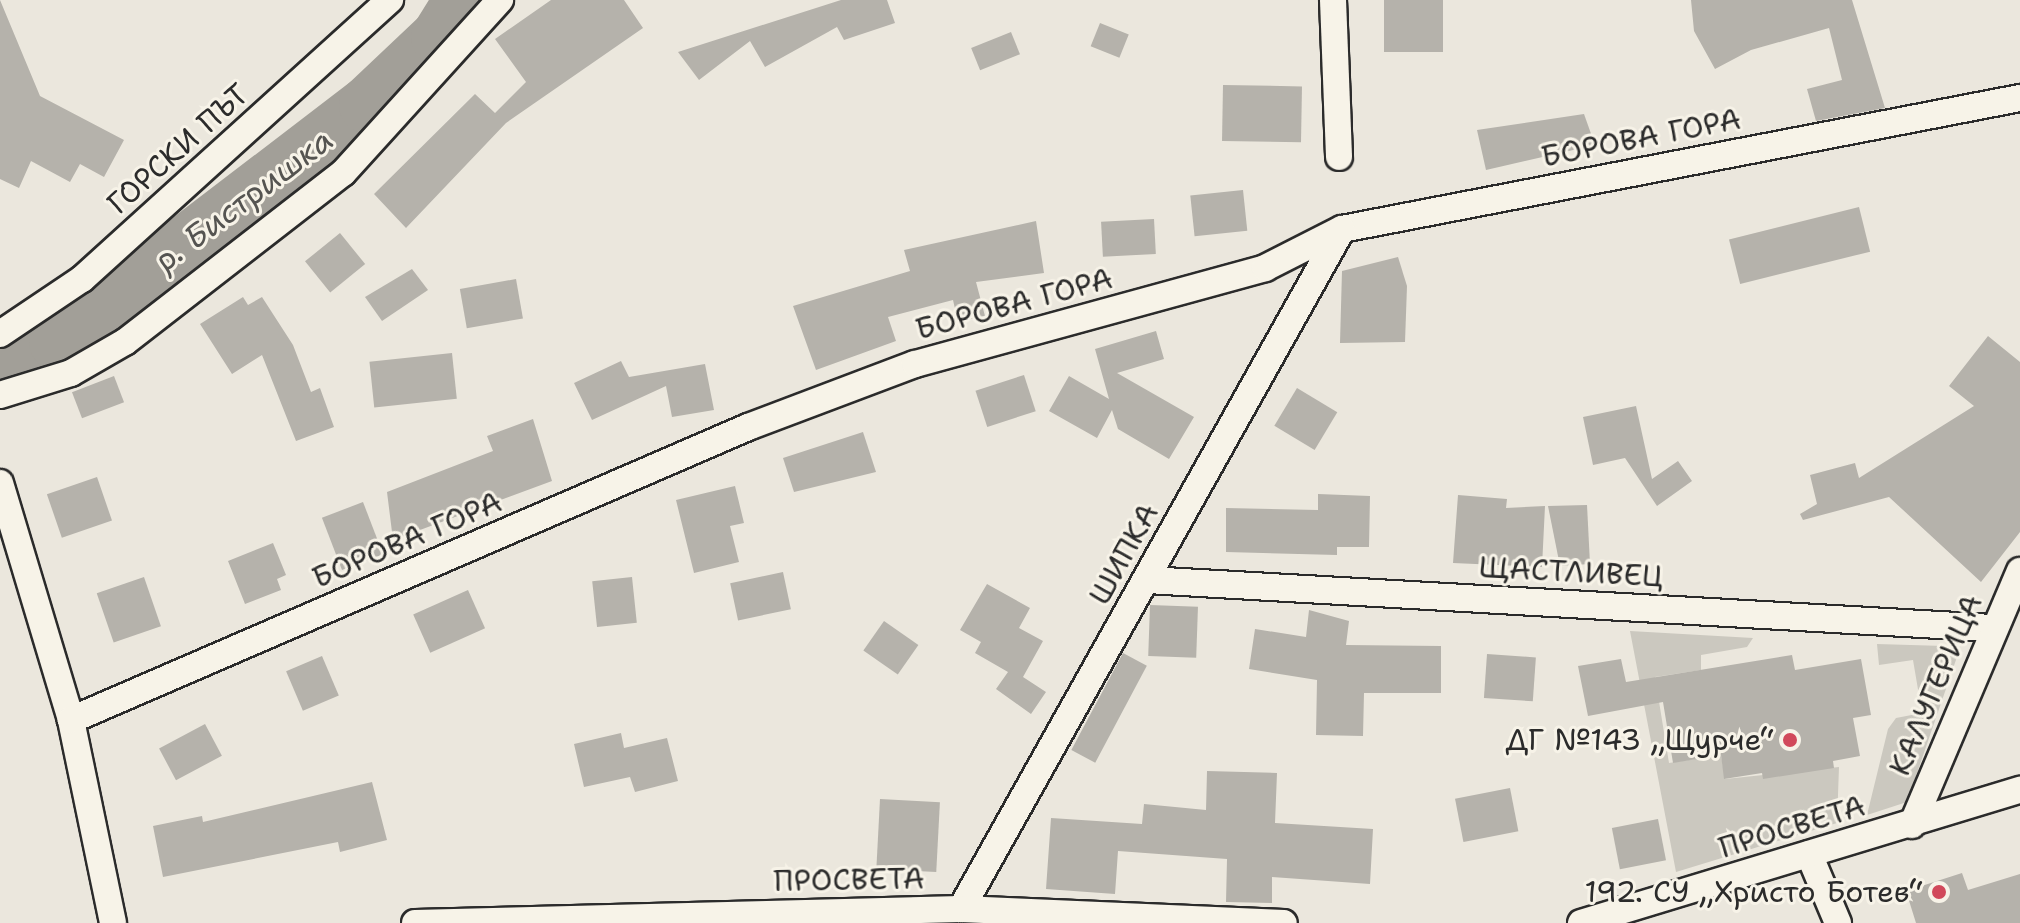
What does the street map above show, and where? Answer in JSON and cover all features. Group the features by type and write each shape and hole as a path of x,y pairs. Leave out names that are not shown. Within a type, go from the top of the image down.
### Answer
{"street":[{"name":"ГОРСКИ ПЪТ","path":"0,334 82,279 390,0"},
{"path":"0,395 71,373 125,342 343,173 500,0"},
{"path":"1333,0 1339,157"},
{"name":"БОРОВА ГОРА","path":"71,720 748,427 915,364 1265,268 1342,229 2020,98"},
{"name":"ШИПКА","path":"948,914 1147,580 1342,229"},
{"path":"0,483 71,720 113,923"},
{"name":"КАЛУГЕРИЦА","path":"1912,825 1992,628 2020,571"},
{"name":"ЩАСТЛИВЕЦ","path":"1147,580 1992,628"},
{"name":"ПРОСВЕТА","path":"1581,923 1614,919 1809,854 2020,790"},
{"path":"1809,854 1838,923"},
{"name":"ПРОСВЕТА","path":"415,923 948,914 1284,923"}],"shaded area":[{"path":"1630,631 1753,638 1747,647 1701,655 1701,670 1655,677 1669,763 1721,755 1725,779 1839,767 1837,823 1676,872"},
{"path":"1877,644 1944,646 1958,654 1907,802 1867,815 1888,729 1896,718 1922,713 1913,660 1879,665"}],"building":[{"path":"0,0 40,96 124,140 104,177 80,164 70,182 31,161 19,188 0,179"},
{"path":"551,0 624,0 643,28 506,123 406,228 374,194 475,94 495,113 526,82 495,39"},
{"path":"841,0 887,0 895,23 844,40 837,27 765,67 750,41 699,80 678,52"},
{"path":"1384,0 1443,0 1443,52 1384,52"},
{"path":"1691,0 1852,0 1885,108 1816,121 1807,89 1842,80 1829,28 1751,50 1715,69 1694,31"},
{"path":"1100,23 1129,35 1119,58 1091,46"},
{"path":"1011,32 1020,54 980,70 971,48"},
{"path":"1223,85 1302,86 1301,142 1222,141"},
{"path":"1584,114 1595,145 1486,170 1477,130"},
{"path":"1243,190 1247,231 1195,236 1190,196"},
{"path":"1859,207 1870,252 1740,284 1729,239"},
{"path":"1154,219 1156,254 1103,257 1101,222"},
{"path":"1036,221 1044,273 976,282 985,316 958,322 953,300 888,317 896,341 816,370 793,306 910,271 904,250"},
{"path":"340,233 365,264 330,292 305,261"},
{"path":"1398,257 1407,286 1405,342 1340,343 1342,271"},
{"path":"412,269 428,290 382,321 365,297"},
{"path":"516,279 523,318 467,328 460,289"},
{"path":"243,297 248,305 262,297 293,345 311,392 320,388 334,427 296,441 262,355 232,374 200,324"},
{"path":"1156,331 1164,359 1117,373 1194,417 1169,459 1118,429 1112,410 1097,438 1049,411 1069,376 1109,399 1095,349"},
{"path":"1988,336 2020,362 2020,532 1981,582 1889,497 1803,520 1800,514 1817,504 1810,475 1855,463 1859,478 1974,406 1949,386"},
{"path":"452,353 457,399 374,407 369,362"},
{"path":"621,361 629,377 705,364 714,410 672,417 666,386 592,420 574,383"},
{"path":"1024,375 1036,411 987,427 975,391"},
{"path":"114,376 124,402 82,418 72,392"},
{"path":"1297,388 1337,412 1315,450 1274,426"},
{"path":"1636,406 1652,479 1678,461 1692,481 1657,506 1625,458 1593,465 1583,417"},
{"path":"533,419 552,481 393,540 387,492 493,451 487,436"},
{"path":"863,432 876,472 794,492 783,458"},
{"path":"97,477 112,520 62,538 47,494"},
{"path":"735,486 744,523 730,526 739,562 694,573 676,500"},
{"path":"1318,494 1370,496 1369,547 1337,547 1337,555 1226,552 1226,508 1318,510"},
{"path":"1458,495 1507,499 1506,508 1545,506 1542,567 1453,563"},
{"path":"363,502 383,554 342,570 322,518"},
{"path":"1587,505 1590,564 1560,566 1548,506"},
{"path":"273,543 286,575 277,579 281,590 245,604 228,561"},
{"path":"783,572 791,609 738,620 730,583"},
{"path":"144,577 161,626 114,642 97,593"},
{"path":"632,577 637,623 597,627 592,581"},
{"path":"987,584 1030,608 1019,628 1043,641 1023,677 1046,692 1031,714 996,689 1008,672 975,653 981,642 960,630"},
{"path":"468,590 485,628 430,653 413,614"},
{"path":"1150,605 1198,607 1196,658 1148,656"},
{"path":"1309,610 1349,621 1346,645 1441,646 1441,693 1364,693 1363,736 1316,735 1317,680 1249,669 1255,629 1306,637"},
{"path":"884,621 918,645 898,675 863,650"},
{"path":"1123,653 1147,666 1095,763 1071,750"},
{"path":"1487,654 1536,657 1533,701 1484,698"},
{"path":"1792,655 1795,670 1861,659 1871,715 1853,718 1860,756 1833,761 1834,768 1763,779 1762,773 1724,779 1721,755 1673,763 1663,702 1588,716 1578,666 1621,659 1626,682"},
{"path":"322,656 339,696 303,711 286,671"},
{"path":"205,724 222,756 176,780 159,748"},
{"path":"621,733 624,748 667,738 678,781 635,792 630,777 584,787 574,744"},
{"path":"1207,771 1277,773 1275,823 1373,829 1370,884 1272,877 1272,903 1226,902 1227,859 1118,851 1115,894 1046,889 1051,818 1142,824 1144,804 1206,810"},
{"path":"372,782 387,840 340,852 338,842 163,877 153,826 202,816 203,822"},
{"path":"1510,788 1518,831 1463,842 1455,799"},
{"path":"880,799 940,802 936,872 876,869"},
{"path":"1658,819 1666,860 1620,869 1612,828"},
{"path":"1962,873 1968,890 2020,874 2020,923 1916,923 1906,891"}],"waterway":[{"name":"р. Бистришка","path":"0,372 58,342 368,105 440,37 463,0"}],"place":[{"name":"ДГ №143 „Щурче“","path":"1790,740"},
{"name":"192. СУ „Христо Ботев“","path":"1939,892"}]}
